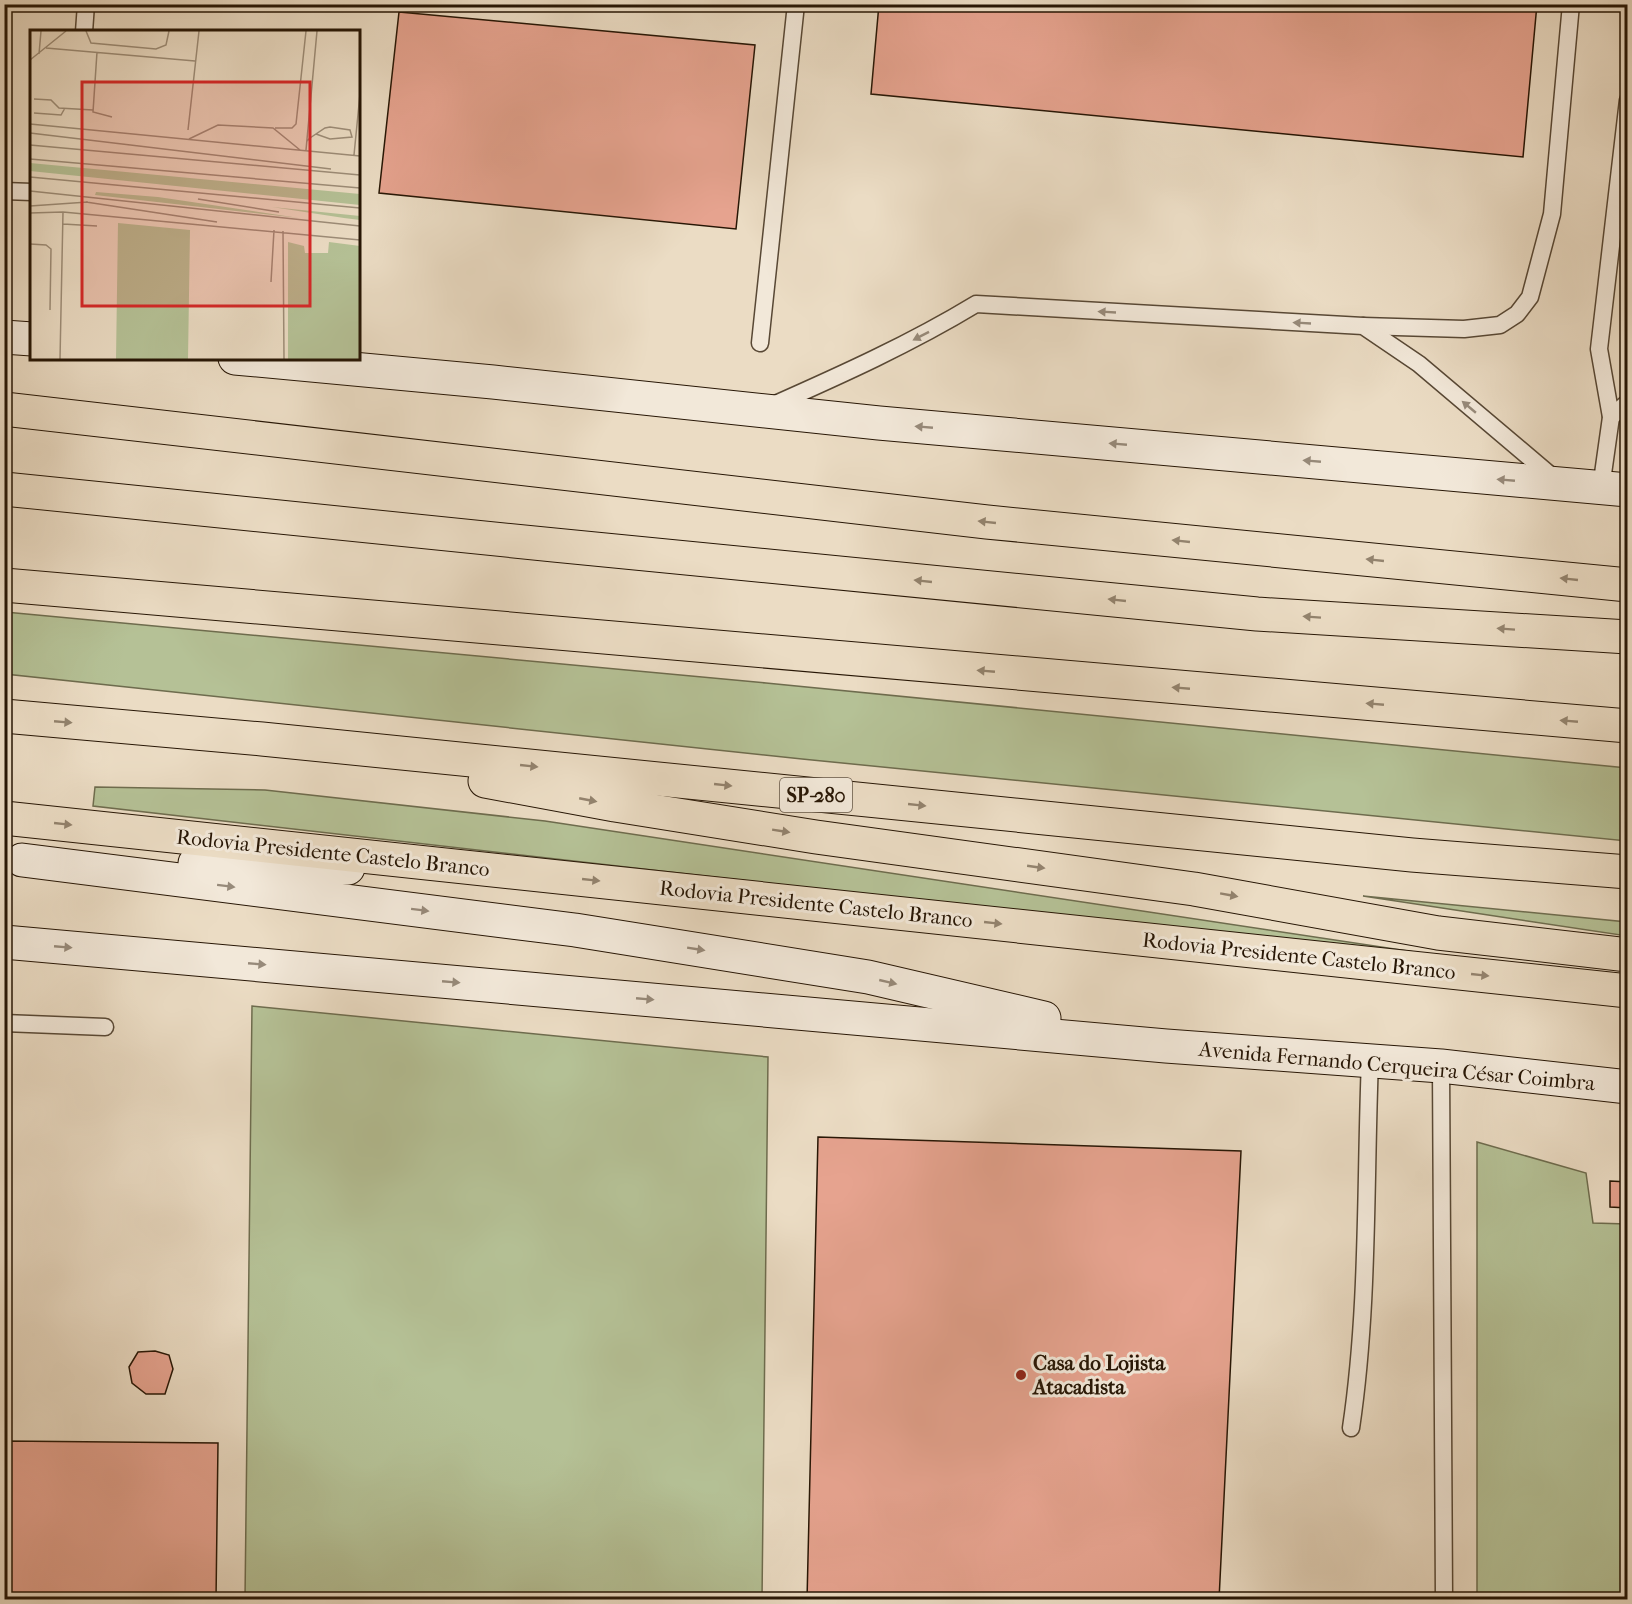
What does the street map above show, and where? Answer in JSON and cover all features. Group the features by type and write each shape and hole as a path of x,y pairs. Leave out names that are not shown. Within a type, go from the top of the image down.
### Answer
{"highway":[{"path":"4,409 987,522 1628,585"},
{"path":"4,489 1257,614 1628,637"},
{"path":"4,585 1628,726"},
{"name":"SP-280","path":"4,716 262,739 1412,855 1628,872"},
{"path":"262,739 615,805 816,837 1194,889 1438,933 1628,955"},
{"name":"Rodovia Presidente Castelo Branco","path":"4,818 1628,991"}],"main road":[{"path":"4,337 30,339"},
{"path":"256,360 761,411 1614,489"},
{"path":"13,860 213,863 554,876"},
{"path":"13,860 575,930 856,975 1166,1046"},
{"path":"4,942 1166,1046"},
{"name":"Avenida Fernando Cerqueira César Coimbra","path":"1166,1046 1441,1066 1628,1087"}],"lane":[{"path":"84,30 86,4"},
{"path":"760,343 796,4"},
{"path":"761,411 882,356 931,331 975,304 1363,326 1464,329 1500,325 1517,314 1530,297 1552,214 1571,4"},
{"path":"1614,489 1611,417 1599,349 1628,100"},
{"path":"4,191 30,192"},
{"path":"1363,326 1419,364 1562,485"},
{"path":"1611,417 1628,402"},
{"path":"4,1023 105,1027"},
{"path":"1351,1428 1362,1329 1370,1060"},
{"path":"1441,1066 1444,1599"}],"green space":[{"path":"5,612 766,683 1627,768 1627,841 802,759 5,674"},
{"path":"95,787 265,790 545,821 1554,973 93,806"},
{"path":"1363,896 1627,922 1627,936"},
{"path":"252,1006 768,1057 762,1599 245,1599"},
{"path":"1477,1142 1586,1173 1593,1223 1627,1224 1627,1599 1477,1599"}],"building":[{"path":"879,4 1537,4 1523,157 871,94"},
{"path":"399,12 755,45 736,229 379,193"},
{"name":"Casa do Lojista Atacadista","path":"818,1137 1241,1151 1219,1600 807,1600"},
{"path":"1610,1181 1628,1182 1628,1208 1610,1207"},
{"path":"155,1351 169,1355 173,1369 165,1394 146,1394 132,1383 129,1367 138,1352"},
{"path":"4,1441 218,1443 216,1600 4,1600"}],"place":[{"name":"Casa do Lojista Atacadista","path":"1021,1375"}]}
